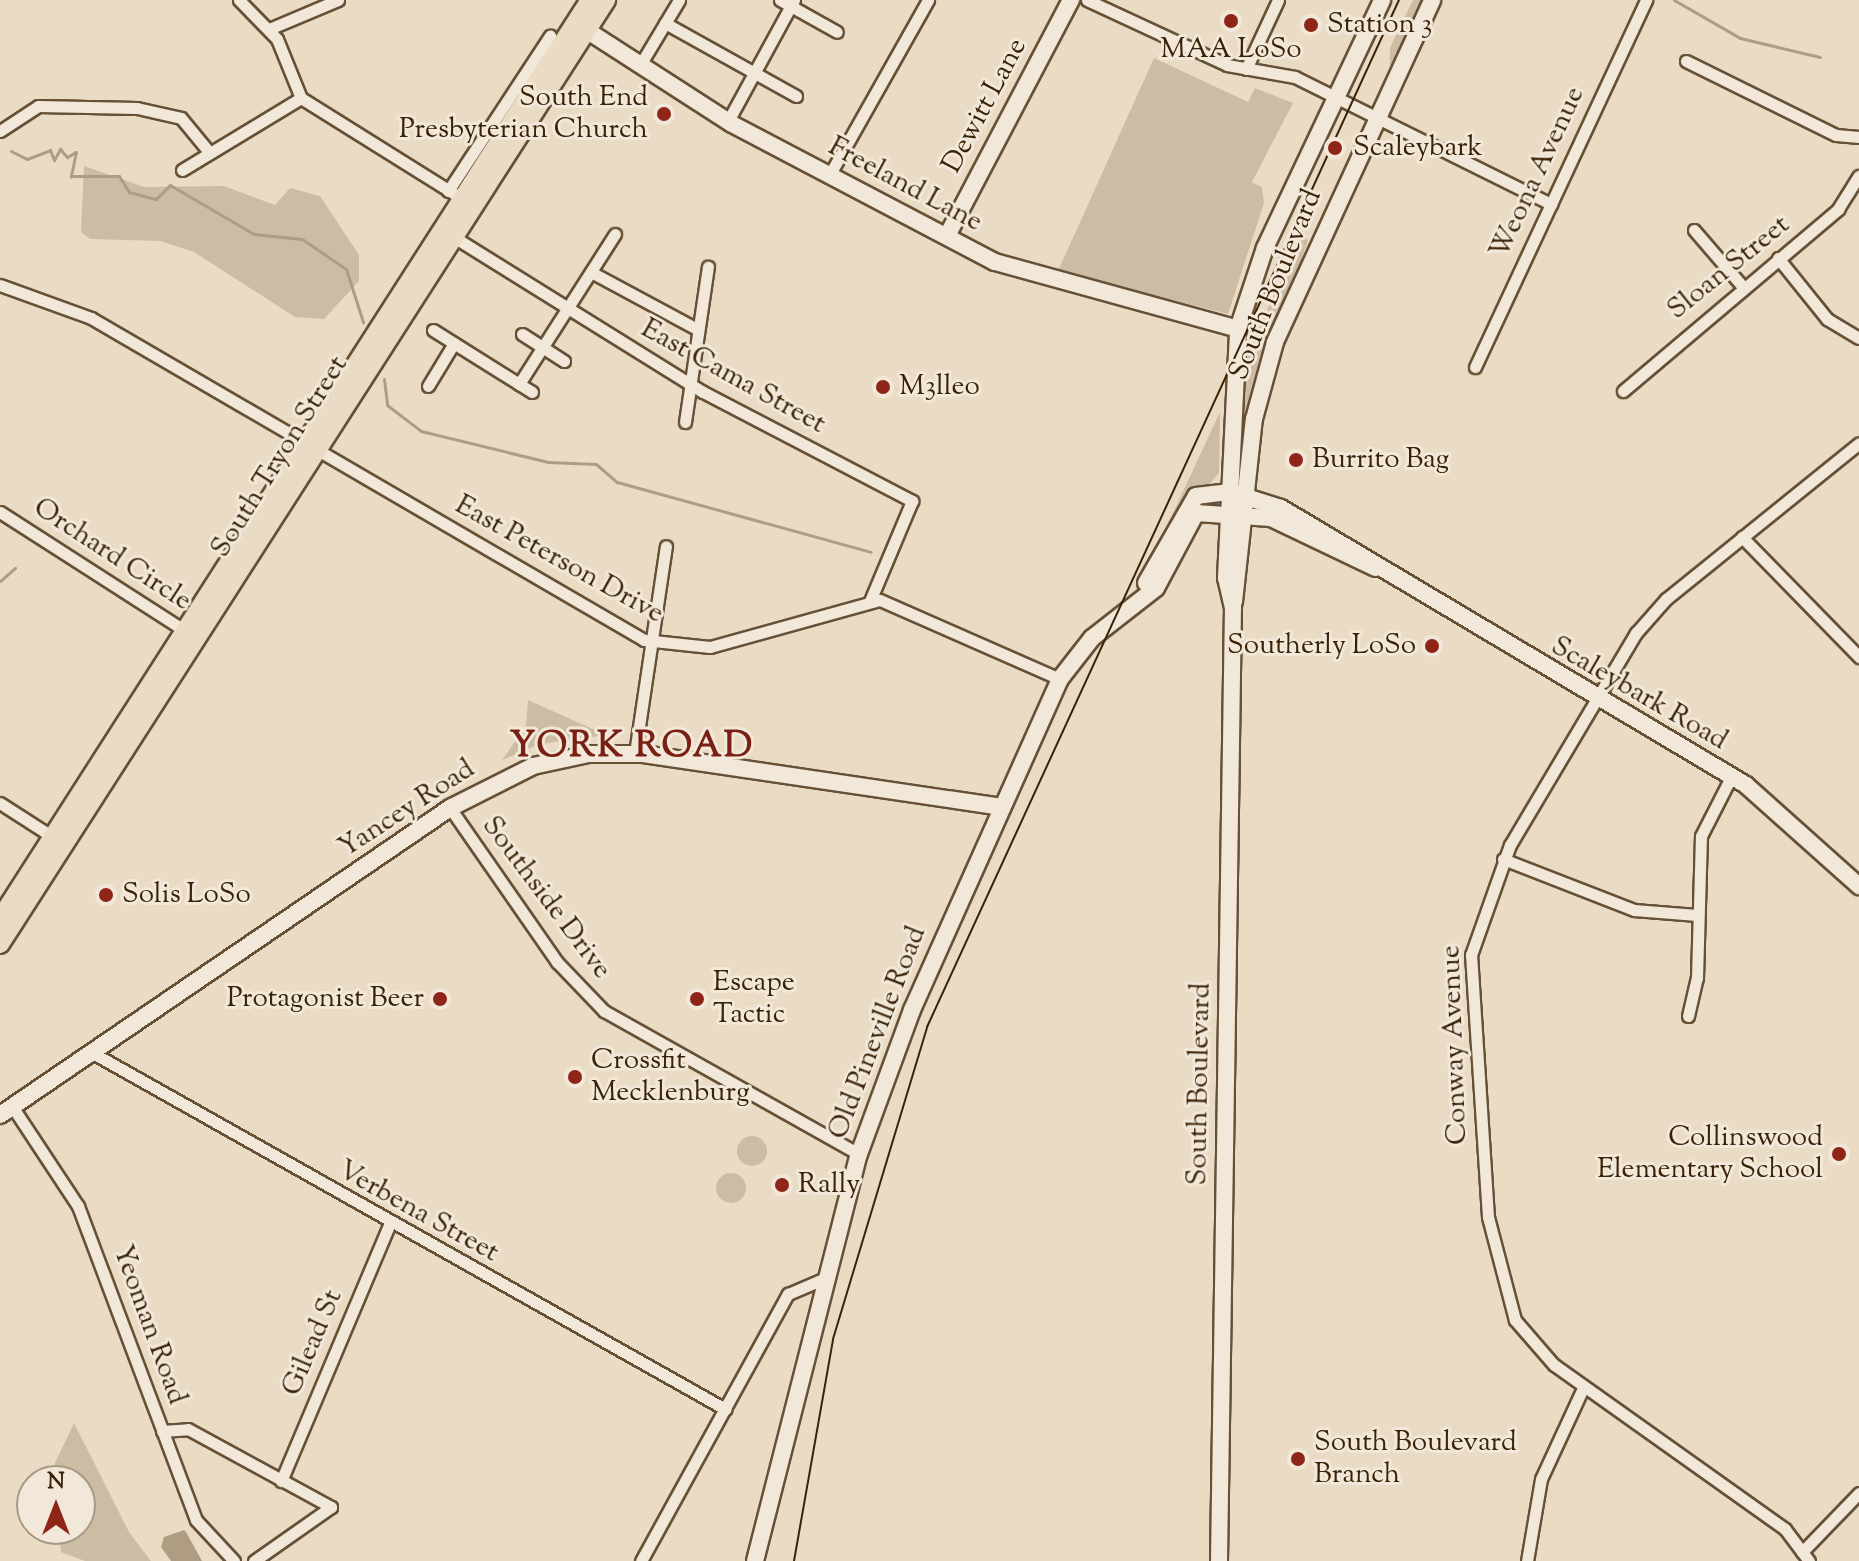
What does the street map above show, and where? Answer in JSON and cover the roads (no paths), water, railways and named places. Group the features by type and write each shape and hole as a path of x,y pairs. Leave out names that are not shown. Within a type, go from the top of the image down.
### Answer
{"main road":[{"name":"South Tryon Street","path":"581,27 590,0"},
{"name":"South Tryon Street","path":"0,944 191,635 448,233 461,199 581,27 606,0"},
{"name":"South Tryon Street","path":"0,919 191,635"}],"street":[{"path":"239,0 269,29 301,98 461,199 550,36"},
{"path":"269,29 338,0"},
{"path":"640,65 679,0"},
{"path":"780,0 793,3 837,32"},
{"path":"830,174 928,0"},
{"name":"Dewitt Lane","path":"947,236 1071,0"},
{"path":"1087,0 1246,69 1287,75 1551,204"},
{"path":"1246,69 1278,0"},
{"name":"South Boulevard","path":"1219,1561 1233,608 1238,493 1238,329 1265,248 1382,0"},
{"name":"South Boulevard","path":"1238,493 1275,342 1375,117 1432,0"},
{"name":"Weona Avenue","path":"1475,367 1646,0"},
{"path":"728,121 793,3"},
{"path":"665,23 796,96"},
{"name":"Freeland Lane","path":"581,27 728,121 1028,275 1238,329"},
{"path":"1686,61 1836,135 1859,137"},
{"path":"182,170 301,98"},
{"path":"0,131 38,106 137,108 181,118 210,153"},
{"name":"Sloan Street","path":"1623,391 1838,209 1859,176"},
{"path":"1694,230 1743,287"},
{"name":"East Cama Street","path":"448,233 688,384 912,501 870,601"},
{"path":"519,384 615,234"},
{"path":"1778,258 1827,319 1859,338"},
{"path":"685,422 688,384 708,267"},
{"path":"591,272 697,329"},
{"name":"East Peterson Drive","path":"0,285 91,318 651,642 728,644 870,601 909,608 1060,679"},
{"path":"433,330 532,392"},
{"path":"522,334 564,361"},
{"path":"428,386 454,343"},
{"name":"Conway Avenue","path":"1806,1556 1767,1518 1538,1350 1515,1320 1488,1217 1471,955 1503,859 1595,699 1650,615 1859,443"},
{"name":"Scaleybark Road","path":"1238,493 1355,547 1376,568"},
{"name":"Old Pineville Road","path":"755,1561 823,1279 859,1154 1002,807 1075,645 1150,579 1186,506 1196,496 1238,493"},
{"name":"Orchard Circle","path":"0,512 191,635"},
{"name":"Scaleybark Road","path":"1237,513 1271,518 1376,568 1731,777 1794,822 1859,886"},
{"name":"Old Pineville Road","path":"1060,679 1092,638 1156,588 1189,519 1237,513"},
{"path":"1742,537 1859,657"},
{"path":"635,753 666,546"},
{"name":"Yancey Road","path":"6,1110 450,808 533,766 635,753 1002,807"},
{"path":"1688,1016 1701,836 1731,777"},
{"path":"0,803 53,837"},
{"name":"Southside Drive","path":"450,808 557,962 604,1011 859,1154"},
{"path":"1503,859 1634,910 1697,915"},
{"name":"Verbena Street","path":"91,1052 725,1409"},
{"name":"Yeoman Road","path":"6,1110 78,1206 196,1520 234,1561"},
{"name":"Gilead St","path":"281,1481 390,1223"},
{"path":"641,1561 792,1288 823,1279"},
{"path":"1527,1561 1541,1479 1584,1386"},
{"path":"162,1431 188,1429 331,1507 254,1561"},
{"path":"1806,1556 1859,1493"}],"waterway":[{"path":"1674,0 1740,38 1820,57"},
{"path":"11,151 27,159 50,150 54,160 60,149 67,157 76,152 71,176 119,176 129,192 156,199 170,185 254,234 302,239 346,269 363,322"},
{"path":"384,379 387,405 421,431 548,462 596,464 617,482 871,552"},
{"path":"0,581 15,568"}],"tram line":[{"path":"794,1561 833,1339 927,1027 1399,0"}],"place":[{"name":"MAA LoSo","path":"1231,21"},
{"name":"Station 3","path":"1311,25"},
{"name":"South End Presbyterian Church","path":"664,114"},
{"name":"Scaleybark","path":"1335,148"},
{"name":"M3lleo","path":"883,387"},
{"name":"Burrito Bag","path":"1296,460"},
{"name":"Southerly LoSo","path":"1432,646"},
{"name":"Solis LoSo","path":"106,895"},
{"name":"Protagonist Beer","path":"440,999"},
{"name":"Escape Tactic","path":"697,999"},
{"name":"Crossfit Mecklenburg","path":"575,1077"},
{"name":"Collinswood Elementary School","path":"1839,1154"},
{"name":"Rally","path":"782,1185"},
{"name":"South Boulevard Branch","path":"1298,1459"}],"district":[{"name":"YORK ROAD","path":"632,748"}]}
